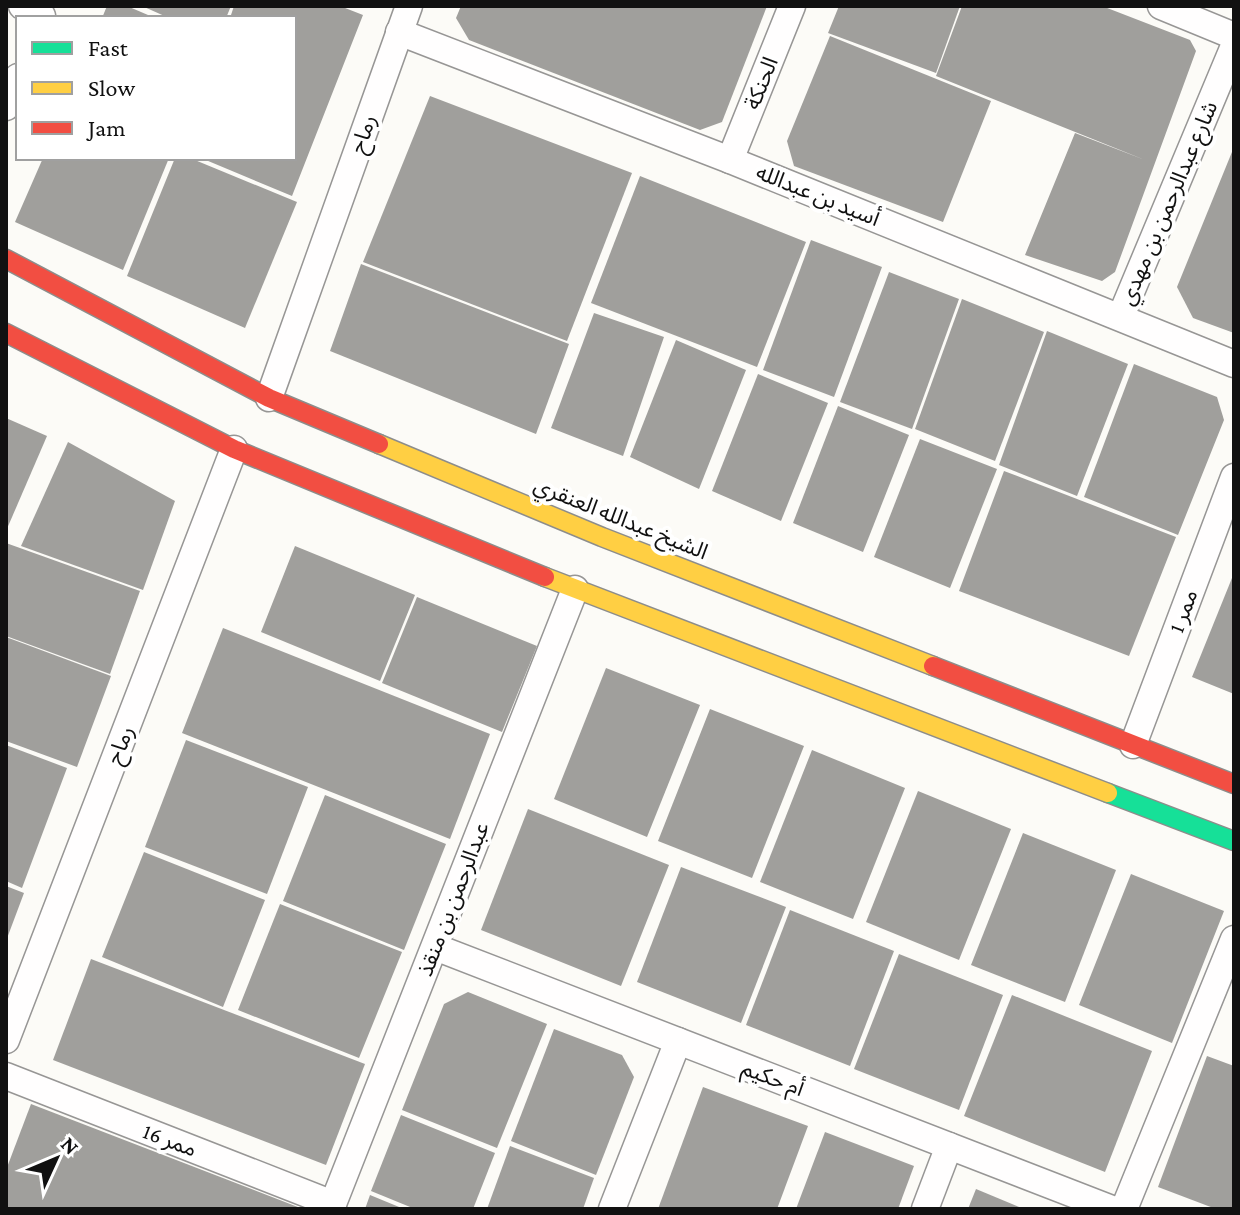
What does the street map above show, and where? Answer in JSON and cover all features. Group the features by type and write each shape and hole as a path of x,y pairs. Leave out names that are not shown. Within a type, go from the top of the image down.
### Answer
{"street":[{"name":"رماح","path":"269,398 409,6"},
{"name":"الحنكة","path":"730,160 792,6"},
{"path":"1161,6 1234,36"},
{"name":"أسيد بن عبدالله","path":"399,32 730,160 1234,364"},
{"name":"شارع عبدالرحمن بن مهدي","path":"1121,316 1234,46"},
{"path":"6,107 16,82"},
{"name":"الشيخ عبدالله العنقري","path":"6,259 269,398 602,537 1234,784"},
{"path":"6,333 234,449 575,589 1234,841"},
{"name":"رماح","path":"6,1040 234,449"},
{"name":"ممر 1","path":"1133,745 1234,477"},
{"name":"عبدالرحمن بن منقذ","path":"332,1206 575,589"},
{"path":"1124,1209 1234,939"},
{"name":"أم حكيم","path":"435,947 1112,1209"},
{"path":"612,1209 678,1041"},
{"name":"ممر 16","path":"6,1076 332,1206"},
{"path":"925,1209 949,1146"}],"building":[{"path":"107,6 127,6 150,16 103,16"},
{"path":"142,6 231,6 227,16 164,16"},
{"path":"234,6 340,6 363,15 292,196 206,160 296,160 296,16 231,16"},
{"path":"461,6 767,6 722,122 700,130 469,40 456,18"},
{"path":"839,6 960,6 936,73 828,33"},
{"path":"962,6 1102,6 1190,40 1196,51 1115,272 1102,281 1025,255 1075,133 1145,160 936,76"},
{"path":"830,36 991,101 943,222 794,166 787,141"},
{"path":"430,96 632,173 567,341 363,262"},
{"path":"1234,147 1234,333 1193,318 1177,287"},
{"path":"42,160 168,160 123,270 15,222"},
{"path":"174,160 195,160 297,202 245,328 127,276"},
{"path":"640,176 806,242 757,367 591,303"},
{"path":"811,240 882,267 834,397 763,370"},
{"path":"361,264 569,344 536,434 330,351"},
{"path":"889,272 959,299 912,429 840,402"},
{"path":"962,299 1044,332 995,461 915,429"},
{"path":"594,313 664,337 623,456 551,428"},
{"path":"1047,331 1128,364 1077,496 999,465"},
{"path":"676,340 746,370 699,489 630,457"},
{"path":"1134,364 1217,397 1224,420 1178,535 1084,497"},
{"path":"758,374 828,403 781,521 712,491"},
{"path":"838,406 909,435 863,552 793,523"},
{"path":"6,418 47,436 6,531"},
{"path":"920,439 997,469 950,588 874,557"},
{"path":"68,442 175,501 143,590 21,546"},
{"path":"1004,471 1176,537 1129,656 959,591"},
{"path":"6,543 140,591 110,674 6,636"},
{"path":"295,546 415,595 380,681 261,632"},
{"path":"1234,573 1234,694 1192,677"},
{"path":"417,597 537,646 502,732 382,683"},
{"path":"223,628 490,734 450,839 182,733"},
{"path":"6,637 111,676 77,767 6,741"},
{"path":"606,668 700,705 647,837 554,799"},
{"path":"710,709 804,746 752,878 658,841"},
{"path":"186,740 308,787 267,894 145,847"},
{"path":"6,745 67,768 22,888 6,881"},
{"path":"812,750 905,788 853,919 760,882"},
{"path":"918,791 1011,829 959,960 866,922"},
{"path":"325,795 446,844 404,950 283,901"},
{"path":"528,809 669,865 621,986 481,930"},
{"path":"1023,833 1116,870 1065,1002 971,965"},
{"path":"144,852 265,900 223,1007 102,957"},
{"path":"681,867 786,907 741,1023 637,982"},
{"path":"1131,874 1224,911 1172,1043 1079,1005"},
{"path":"6,886 24,893 6,941"},
{"path":"280,904 402,952 359,1058 238,1010"},
{"path":"790,910 894,951 850,1066 746,1025"},
{"path":"899,954 1003,995 959,1110 854,1069"},
{"path":"91,959 365,1064 326,1165 53,1060"},
{"path":"468,992 547,1024 497,1148 402,1110 444,1004"},
{"path":"1012,995 1152,1051 1105,1172 964,1116"},
{"path":"554,1029 622,1055 634,1077 596,1175 511,1141"},
{"path":"1207,1056 1234,1066 1234,1209 1216,1209 1158,1187"},
{"path":"703,1087 808,1126 777,1209 658,1209"},
{"path":"31,1104 303,1209 6,1209 6,1170"},
{"path":"401,1115 495,1153 473,1209 415,1209 371,1191"},
{"path":"825,1132 914,1166 898,1209 796,1209"},
{"path":"510,1146 594,1178 583,1209 487,1209"},
{"path":"976,1189 1024,1209 968,1209"},
{"path":"370,1195 404,1209 365,1209"}],"traffic: fast":[{"path":"1108,793 1234,841"}],"traffic: slow":[{"path":"379,444 602,537 933,666"},
{"path":"545,577 1108,793"}],"traffic: jam":[{"path":"6,259 269,398 379,444"},
{"path":"6,333 234,449 545,577"},
{"path":"933,666 1234,784"}]}
